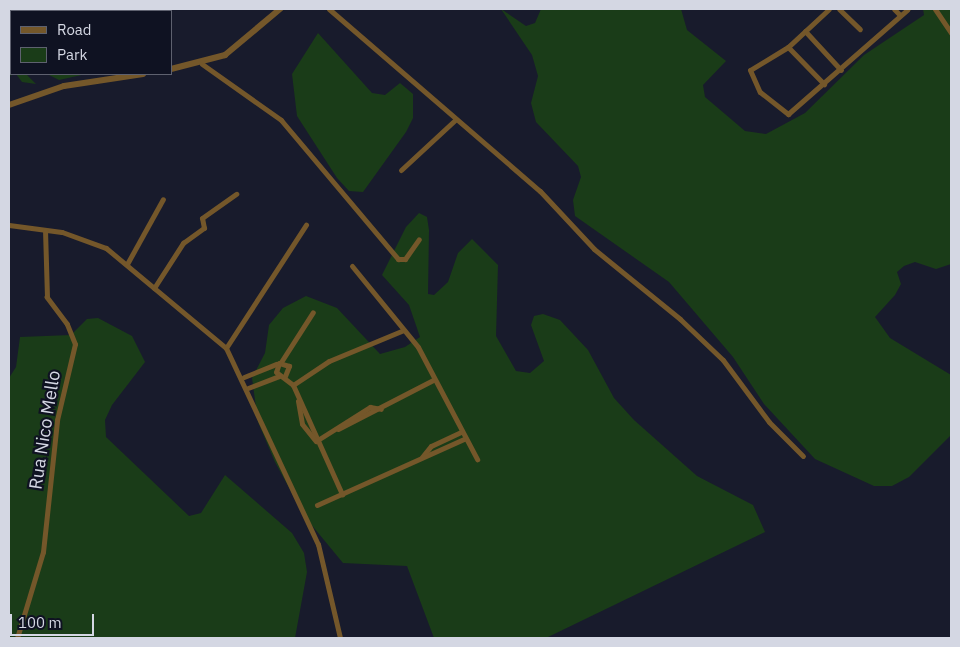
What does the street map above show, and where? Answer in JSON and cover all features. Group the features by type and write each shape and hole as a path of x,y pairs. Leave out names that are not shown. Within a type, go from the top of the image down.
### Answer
{"street":[{"path":"172,69 202,64 242,45 280,9"},
{"path":"329,9 455,120 540,191 594,249 723,360 769,422 803,456"},
{"path":"829,9 788,47 750,70 768,99 792,113 908,9"},
{"path":"839,9 860,29"},
{"path":"894,9 900,15"},
{"path":"935,9 951,33"},
{"path":"805,31 841,70"},
{"path":"788,47 824,84"},
{"path":"202,64 281,120 398,259 405,259 419,239"},
{"path":"9,105 50,89 114,76 128,75"},
{"path":"401,170 455,120"},
{"path":"154,288 183,243 204,228 202,218 236,194"},
{"path":"127,264 163,199"},
{"path":"9,225 81,237 127,264 226,348 244,377 318,544 340,638"},
{"path":"226,348 306,225"},
{"name":"Rua Nico Mello","path":"18,638 43,552 57,420 74,344 67,324 47,297 45,230"},
{"path":"352,266 418,347 432,380 439,383 464,439 476,459"},
{"path":"244,377 279,363 313,312"},
{"path":"293,385 329,360 404,330"},
{"path":"248,388 282,376 289,366 279,363"},
{"path":"279,363 282,376 293,385 302,424 316,441 342,494"},
{"path":"256,372 262,382"},
{"path":"316,441 381,409 432,380"},
{"path":"422,457 431,446 461,432"},
{"path":"317,505 464,439"}],"green space":[{"path":"9,9 57,9 10,10 9,35"},
{"path":"501,9 526,26 535,23 541,9 681,9 687,30 726,61 703,85 705,97 745,131 766,134 805,113 864,55 924,15 923,9 951,9 951,264 936,269 915,262 904,266 897,272 901,284 895,295 875,317 890,338 951,375 951,435 909,477 892,486 874,486 815,459 764,404 733,357 669,282 575,216 573,200 581,177 578,166 536,122 531,103 538,76 532,55"},
{"path":"318,33 372,93 385,95 400,83 413,94 413,118 406,132 363,192 349,191 337,178 297,116 292,74"},
{"path":"17,75 27,75 36,84 22,82"},
{"path":"49,75 82,75 59,80"},
{"path":"419,213 427,217 429,230 428,294 434,295 448,282 458,253 472,239 498,265 496,336 516,371 530,373 544,361 531,325 534,316 543,314 560,320 588,350 614,398 634,420 697,476 753,505 765,532 546,638 434,638 407,566 343,563 305,517 275,462 258,422 252,378 265,353 269,325 283,308 306,296 337,308 380,354 405,347 420,337 409,305 382,275 406,227"},
{"path":"98,318 132,336 145,362 112,405 105,420 106,437 189,516 201,513 225,475 292,533 304,553 307,572 295,638 9,638 9,378 16,367 20,337 71,335 87,319"}]}
